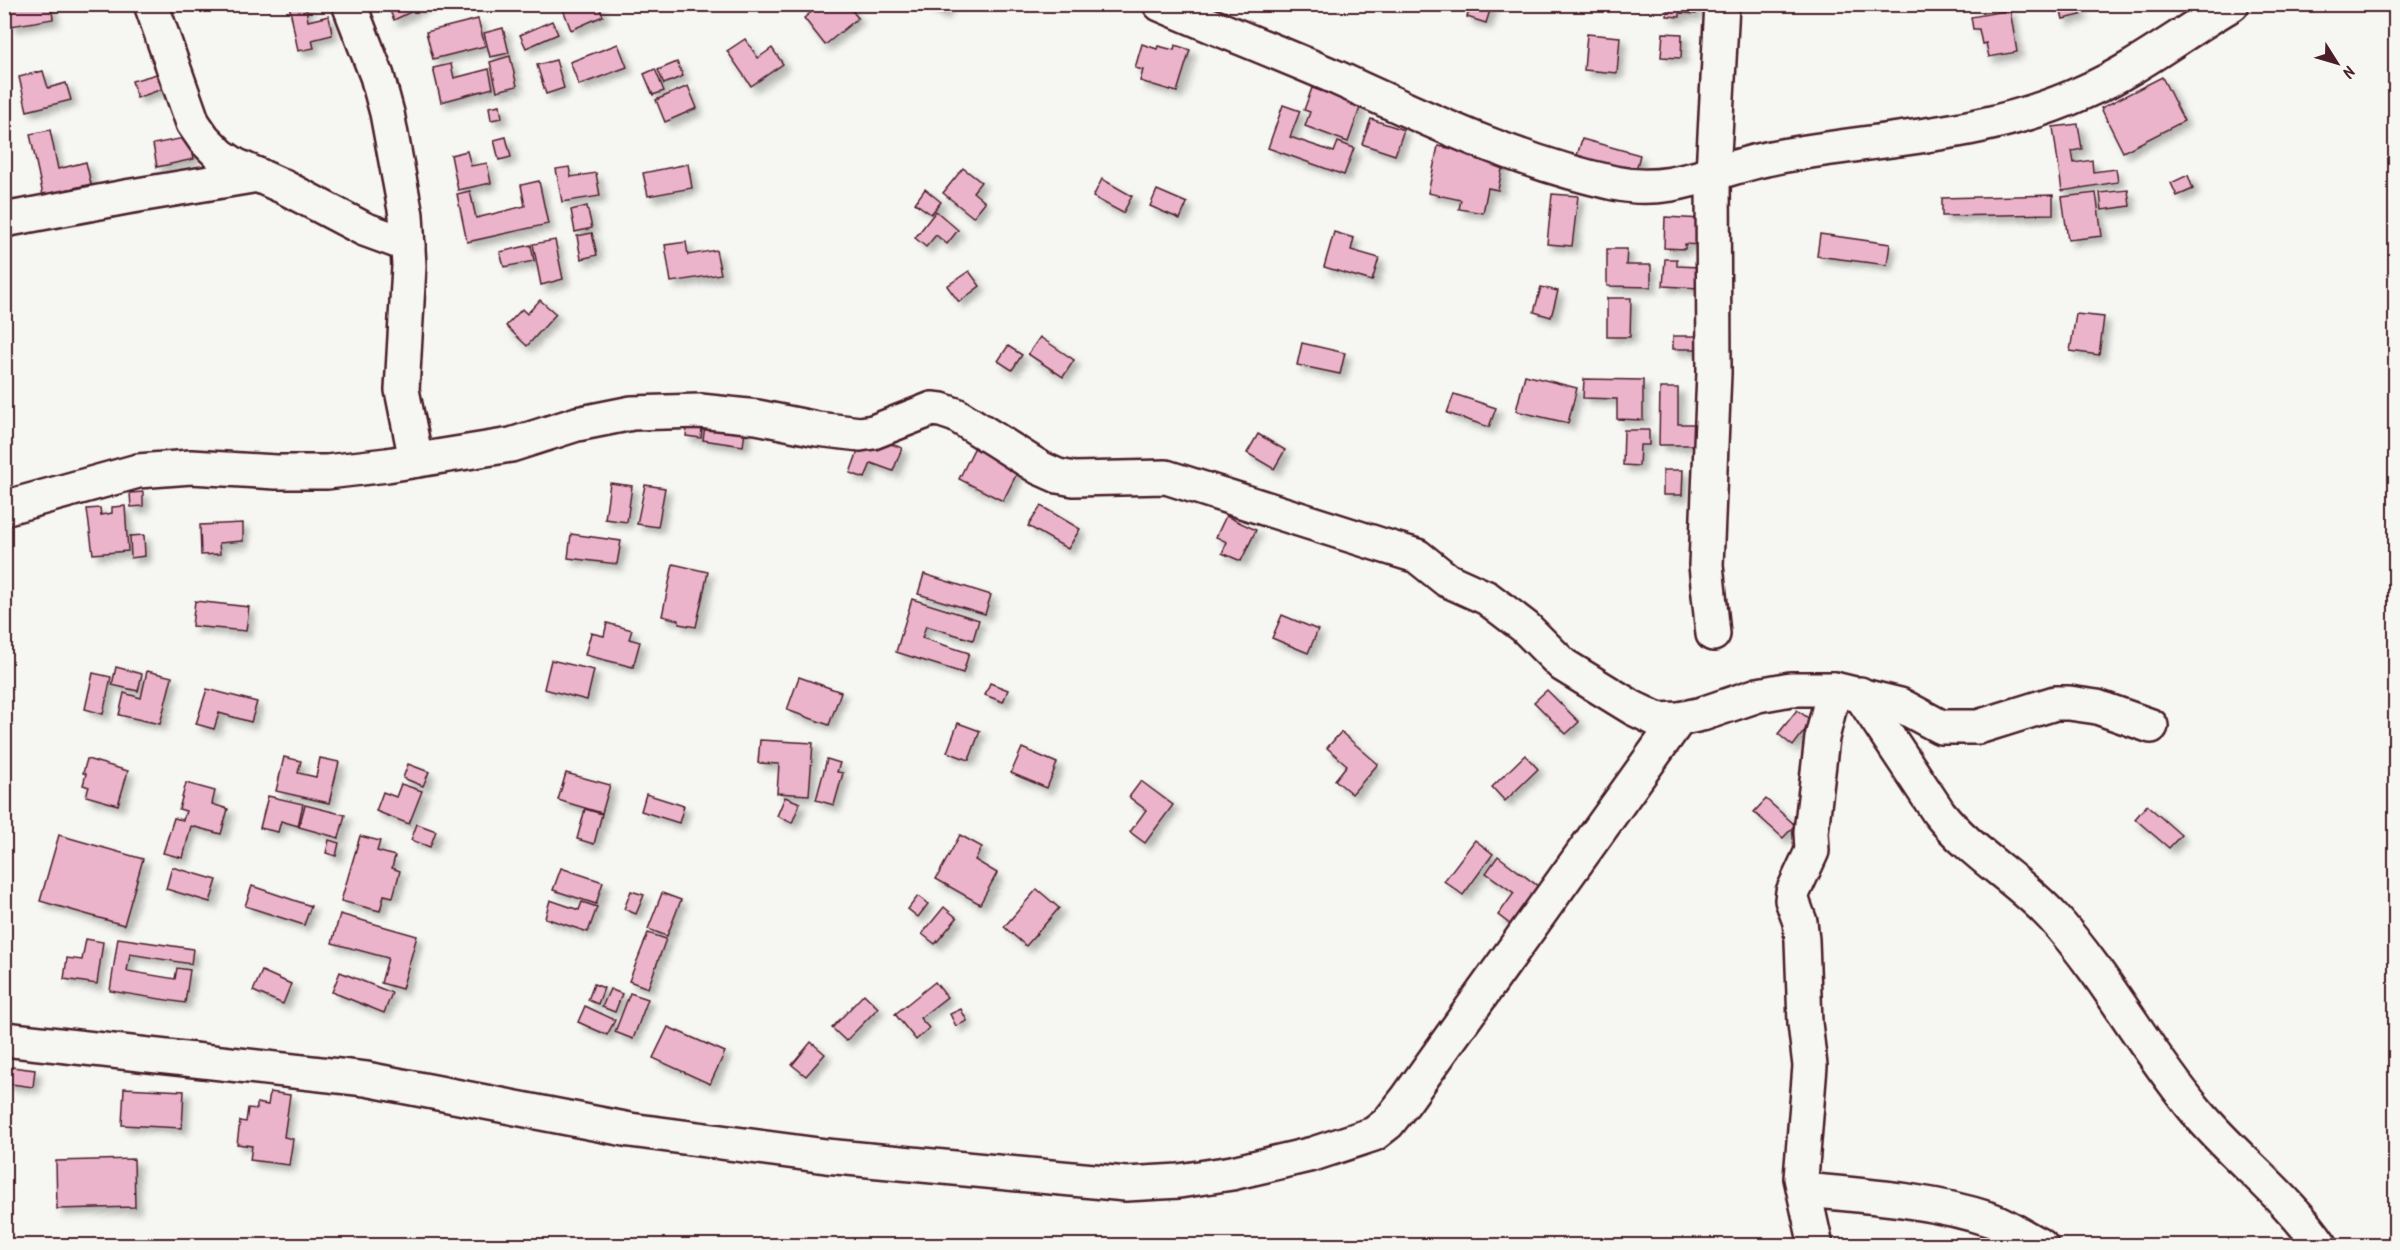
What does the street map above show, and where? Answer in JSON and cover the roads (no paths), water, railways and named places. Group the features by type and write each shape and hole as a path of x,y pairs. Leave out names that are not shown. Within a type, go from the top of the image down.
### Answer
{"street":[{"path":"151,4 193,123 219,155 364,229 408,245"},
{"path":"349,4 377,76 387,113 406,215 409,266 402,390 416,460"},
{"path":"1160,4 1294,59 1437,123 1525,157 1616,183 1656,187 1693,181 1713,173 1774,157 1933,136 2036,111 2083,93 2127,71 2232,4"},
{"path":"1713,634 1706,565 1714,351 1713,173 1722,4"},
{"path":"4,220 258,175"},
{"path":"4,508 138,471 191,467 276,472 327,472 511,445 578,424 632,413 700,411 757,417 817,429 860,434 873,432 923,412 941,410 956,416 1040,468 1058,476 1074,479 1166,477 1418,556 1447,580 1499,606 1525,627 1563,665 1585,680 1658,720 1679,719 1702,714 1758,695 1791,689 1847,692 1900,705 1941,728 1978,727 2055,703 2097,707 2151,726"},
{"path":"1816,1245 1804,1190 1802,1159 1810,1066 1805,1023 1802,940 1800,922 1792,900 1793,892 1812,851 1818,768 1847,692"},
{"path":"1847,692 1953,831 2051,915 2075,942 2170,1078 2198,1114 2285,1200 2321,1245"},
{"path":"4,1039 366,1079 630,1130 826,1156 1126,1184 1179,1181 1232,1173 1313,1154 1374,1134 1388,1123 1679,719"},
{"path":"1804,1190 1865,1196 1970,1214 1995,1221 2041,1245"}]}
